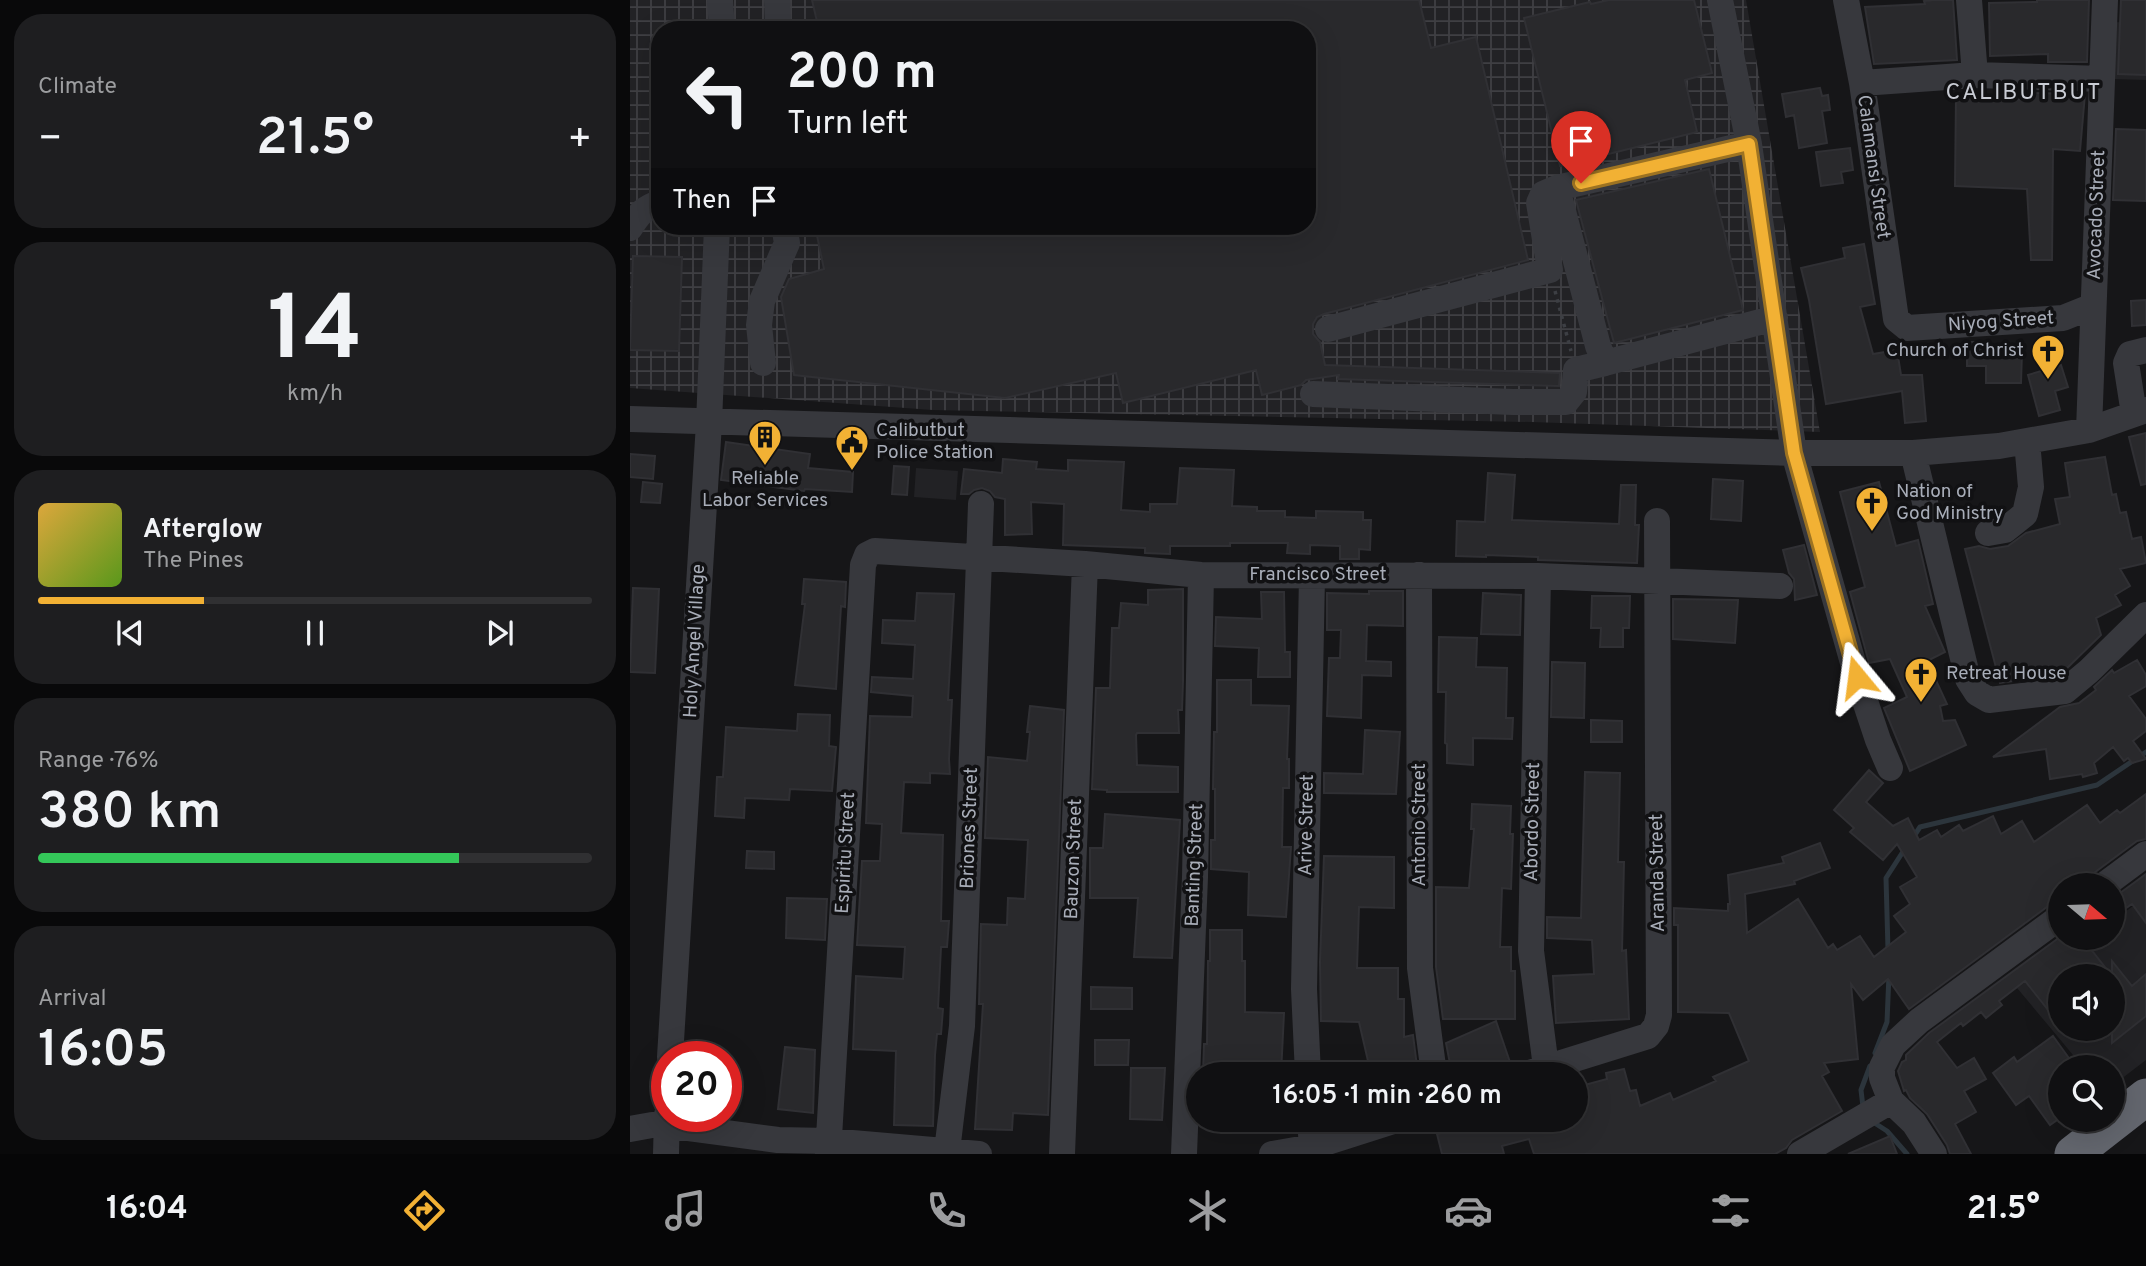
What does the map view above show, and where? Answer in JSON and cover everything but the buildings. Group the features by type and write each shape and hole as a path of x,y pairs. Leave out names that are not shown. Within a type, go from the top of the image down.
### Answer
{"highway":[{"path":"2073,1154 2146,1097"}],"street":[{"path":"720,0 721,21"},
{"path":"777,0 778,21"},
{"path":"1720,0 1749,144 1794,453 1857,677 1890,768"},
{"name":"Calamansi Street","path":"1846,0 1862,83 1893,308 1896,319 1908,328"},
{"path":"1969,0 1975,75"},
{"name":"Avocado Street","path":"2089,430 2105,0"},
{"path":"1862,83 1975,75 2102,79"},
{"path":"1328,329 1550,270 1539,203 1543,194 1557,188 1749,144"},
{"path":"1557,188 1598,346 1605,363"},
{"path":"630,228 639,213 651,205"},
{"name":"Holy Angel Village","path":"671,1041 709,423 717,235"},
{"path":"763,363 759,325 762,301 787,243 786,235"},
{"name":"Niyog Street","path":"1908,328 2063,318 2093,306"},
{"path":"1313,394 1566,402 1574,392 1576,370 1775,318"},
{"path":"630,419 1794,453 1913,453 1999,446 2089,430 2140,412 2126,363 2130,354 2146,350"},
{"path":"1988,534 2005,530 2025,514 2031,487 2026,441"},
{"path":"1913,453 1968,679 1977,693 1989,700 2065,691 2146,615"},
{"name":"Briones Street","path":"947,1151 962,1026 981,504"},
{"name":"Aranda Street","path":"1565,1062 1648,1036 1656,1026 1659,1015 1657,521"},
{"name":"Francisco Street","path":"863,565 867,555 875,551 1086,564 1201,575 1538,576 1780,586"},
{"name":"Bauzon Street","path":"1062,1154 1086,564"},
{"name":"Espiritu Street","path":"828,1147 863,565"},
{"name":"Banting Street","path":"1184,1154 1195,877 1201,575"},
{"name":"Antonio Street","path":"1419,575 1420,968 1432,1062"},
{"name":"Arive Street","path":"1307,1062 1304,989 1312,576"},
{"name":"Abordo Street","path":"1536,1062 1531,951 1538,576"},
{"path":"2120,873 2146,853"},
{"path":"1884,1105 1882,1067 1893,1045 1919,1021 2048,926"},
{"path":"1800,1154 1884,1105"},
{"path":"1884,1105 1914,1123 1934,1154"},
{"path":"649,1122 828,1147 979,1154"},
{"path":"649,1122 666,1154"},
{"path":"1311,1132 1312,1147"},
{"path":"1272,1154 1312,1147 1359,1132"}],"path":[{"path":"1550,270 1576,370"}],"shaded area":[{"path":"630,0 1746,0 1820,432 1532,422 933,410 630,388"},
{"path":"2112,22 2146,23 2146,80 2112,79"},
{"path":"916,468 958,471 956,500 914,497"},
{"path":"2146,897 2146,1060 2125,1076 2125,1055 2073,1055 2061,1041 2125,1041 2125,964 2051,964 2071,950 2125,950 2125,912"},
{"path":"2048,966 2048,1025 2017,988"}],"waterway":[{"path":"1912,839 1920,827 2097,785 2146,752"},
{"path":"1888,950 1886,878 1906,847"},
{"path":"1875,1053 1887,1022 1889,974"},
{"path":"1863,1107 1861,1090 1870,1066"},
{"path":"1873,1122 1887,1131 1907,1154"}],"place":[{"name":"Church of Christ","path":"2048,381"},
{"name":"Reliable Labor Services","path":"765,467"},
{"name":"Calibutbut Police Station","path":"852,472"},
{"name":"Nation of God Ministry","path":"1872,533"},
{"name":"Retreat House","path":"1921,704"}],"district":[{"name":"CALIBUTBUT","path":"2024,93"}],"route":[{"path":"1581,183 1749,144 1794,453 1857,677"}]}
